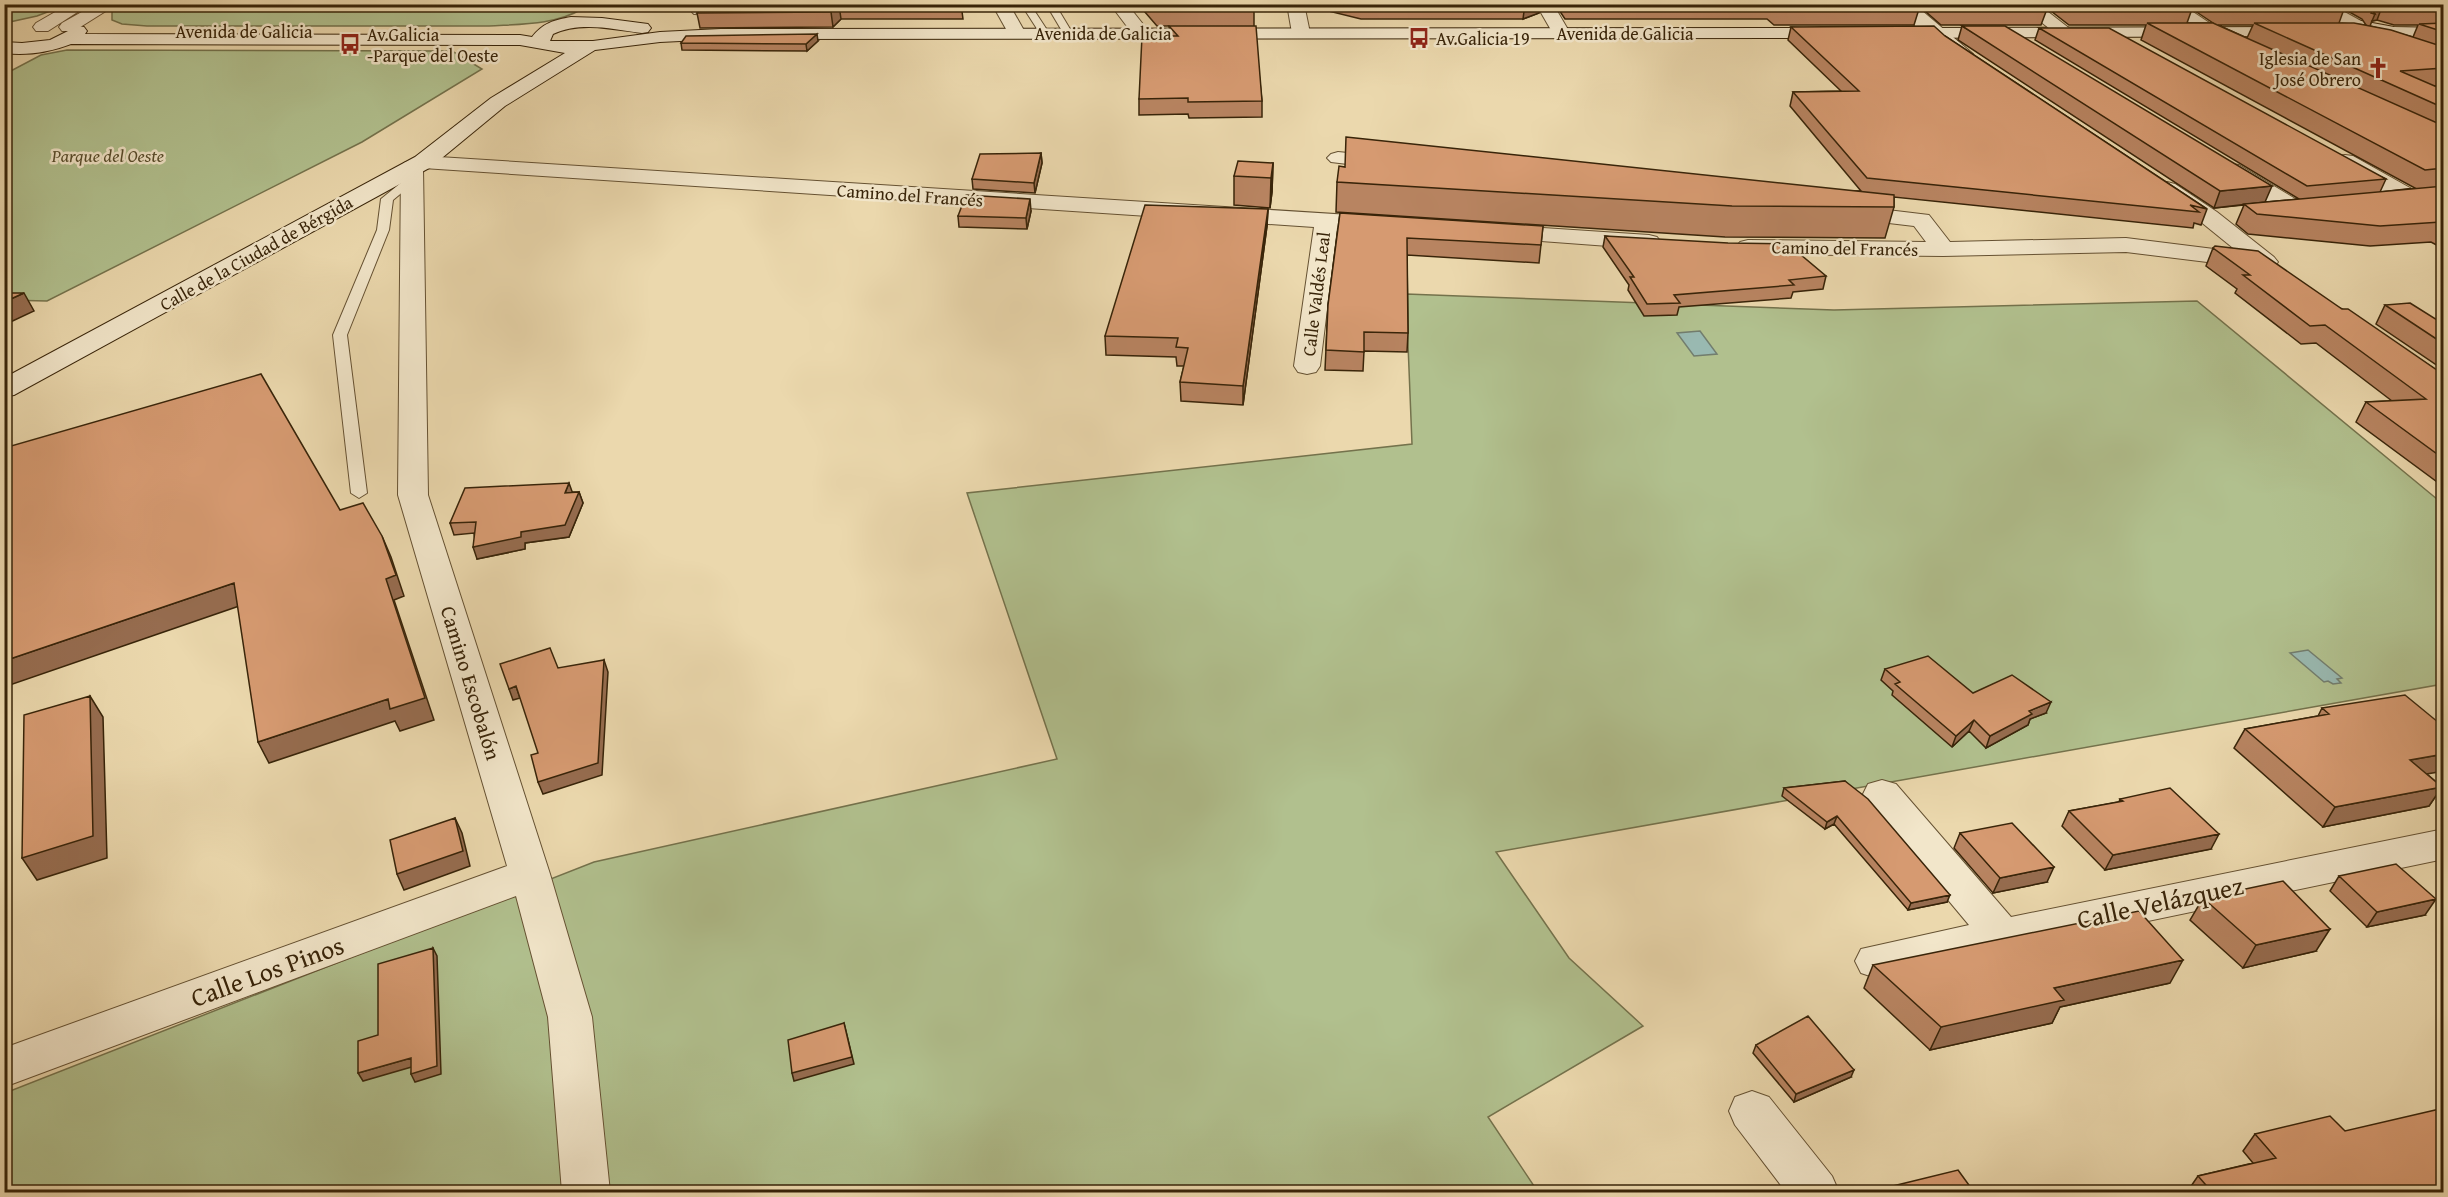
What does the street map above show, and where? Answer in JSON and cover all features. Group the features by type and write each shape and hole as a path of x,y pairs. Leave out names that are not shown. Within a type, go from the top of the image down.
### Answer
{"street":[{"path":"42,27 82,4"},
{"path":"4,58 72,32 109,4"},
{"path":"547,38 601,4"},
{"path":"1000,4 1017,34"},
{"path":"1118,4 1141,33"},
{"path":"1295,4 1301,33"},
{"path":"1544,4 1561,33"},
{"path":"1903,4 1948,44 1977,63"},
{"path":"2026,4 2065,32"},
{"path":"2169,4 2211,32 2249,50"},
{"path":"2316,4 2346,30 2370,39 2444,33"},
{"name":"Avenida de Galicia","path":"573,23 617,18 721,34"},
{"name":"Calle de la Ciudad de Bérgida","path":"498,102 594,46 624,33 625,29 617,18"},
{"path":"8,33 42,27 72,32"},
{"name":"Avenida de Galicia","path":"72,32 520,40 547,38 559,48 594,46 660,37 721,34 1852,33"},
{"path":"2109,32 2142,50"},
{"path":"1876,33 2312,32"},
{"path":"2007,33 2039,52"},
{"path":"2391,36 2422,52"},
{"name":"Calle de la Ciudad de Bérgida","path":"4,389 416,169 498,102 540,62 546,54 547,38"},
{"path":"4,47 32,48"},
{"path":"2328,153 2422,197 2376,201"},
{"path":"1338,158 1408,165"},
{"path":"2212,158 2294,208"},
{"name":"Camino del Francés","path":"416,169 649,175 880,193 1408,226"},
{"name":"Camino Escobalón","path":"416,169 413,495 530,874 570,1017 586,1192"},
{"path":"2151,179 2209,217 2233,236"},
{"path":"2209,217 2317,206"},
{"path":"1829,210 1922,220 1943,249"},
{"name":"Calle Valdés Leal","path":"1307,366 1326,221"},
{"path":"1479,231 1666,243"},
{"name":"Camino del Francés","path":"1725,246 1943,249 2088,245 2189,251 2213,249 2232,243 2233,236 2276,269 2189,251"},
{"path":"1882,794 2002,935"},
{"name":"Calle Velázquez","path":"1876,961 2444,844"},
{"name":"Calle Los Pinos","path":"4,1068 530,874"},
{"path":"1752,1111 1815,1192"}],"lane":[{"path":"703,4 697,12 729,12"},
{"path":"1025,4 1044,33"},
{"path":"1050,4 1068,34"},
{"path":"359,493 340,335 383,230 387,199 416,169"}],"green space":[{"path":"5,8 58,8 37,16 5,23"},
{"path":"117,8 582,9 549,21 489,26 147,26 122,24 112,20 112,12"},
{"name":"Parque del Oeste","path":"67,50 452,51 482,69 362,142 47,301 5,300 5,74 41,55"},
{"path":"1406,294 1834,310 2197,301 2443,504 2443,684 1496,852 1569,958 1643,1026 1488,1117 1538,1192 5,1192 5,1093 594,862 1057,759 967,493 1412,444"}],"water":[{"path":"1700,331 1717,354 1694,356 1677,333"},
{"path":"2308,650 2342,678 2337,679 2341,683 2324,682 2290,653"}],"building":[{"path":"704,4 961,5 839,5 831,12 697,13"},
{"path":"1152,4 1254,4 1254,9 1156,9"},
{"path":"1772,4 1914,4 1919,9 1777,9"},
{"path":"1940,4 2041,4 2047,9 1945,9"},
{"path":"2068,4 2186,4 2192,9 2074,9"},
{"path":"2216,4 2338,4 2345,8 2223,9"},
{"path":"2370,4 2380,4 2376,5 2373,11 2375,14 2371,13 2373,9"},
{"path":"2387,4 2444,4 2444,9 2402,8"},
{"path":"2147,23 2213,23 2444,126 2444,168 2425,170"},
{"path":"2254,23 2354,23 2391,30 2444,47 2444,68 2400,71 2444,90 2444,108"},
{"path":"2444,23 2444,32 2419,24"},
{"path":"1169,26 1256,26 1262,101 1188,102 1188,98 1139,99 1142,36 1178,36"},
{"path":"1934,26 1945,36 2207,209 2190,205 2199,212 1867,178 1793,92 1859,91 1791,27"},
{"path":"1962,26 2005,26 2272,186 2220,191"},
{"path":"2039,28 2109,28 2386,179 2307,186"},
{"path":"817,34 806,44 681,43 686,36"},
{"path":"1346,137 1894,195 1894,207 1732,206 1337,182 1339,166 1345,167"},
{"path":"1041,153 1034,183 972,179 980,154"},
{"path":"1238,161 1273,163 1271,178 1234,176"},
{"path":"2444,186 2444,223 2380,226 2257,214 2244,204"},
{"path":"966,195 1030,199 1026,218 958,216"},
{"path":"1145,205 1268,209 1243,386 1180,382 1188,348 1176,347 1178,338 1105,336"},
{"path":"1340,213 1543,226 1541,245 1407,238 1408,333 1364,332 1364,352 1326,350 1328,305"},
{"path":"1605,236 1788,244 1826,276 1789,280 1794,285 1674,295 1680,303 1647,304 1630,277 1634,277"},
{"path":"2215,246 2258,251 2444,375 2444,459 2366,402 2426,399 2325,325 2310,326 2243,275 2250,275 2213,248"},
{"path":"4,293 24,293 4,302"},
{"path":"2410,303 2437,320 2444,319 2444,344 2385,305"},
{"path":"261,374 340,510 363,503 382,536 396,575 386,579 425,698 390,709 388,699 258,742 234,583 4,661 4,448"},
{"path":"569,483 565,493 579,492 565,525 521,532 521,537 473,547 476,522 450,523 465,488"},
{"path":"550,648 558,668 604,660 598,763 538,782 531,755 538,753 516,686 509,689 500,664"},
{"path":"1928,656 1973,693 2012,675 2051,702 2029,711 2032,714 1990,736 1974,720 1956,736 1895,684 1900,682 1885,669"},
{"path":"2405,695 2444,727 2444,754 2410,760 2442,787 2335,807 2245,729 2329,714 2322,708"},
{"path":"90,696 93,836 22,858 24,715"},
{"path":"1845,781 1868,799 1950,895 1911,903 1837,816 1827,822 1784,788"},
{"path":"2170,788 2219,834 2113,855 2069,811 2123,801 2120,799"},
{"path":"455,818 463,851 397,874 390,840"},
{"path":"2012,823 2054,867 2000,878 1960,833"},
{"path":"2396,864 2436,899 2377,912 2339,876"},
{"path":"2283,881 2330,929 2256,945 2203,898"},
{"path":"2139,911 2183,960 2054,988 2064,1000 1941,1027 1873,965"},
{"path":"433,948 437,1066 411,1074 411,1058 358,1073 358,1041 378,1035 378,964"},
{"path":"1808,1016 1854,1070 1796,1094 1756,1045"},
{"path":"844,1023 852,1057 792,1073 788,1040"},
{"path":"2444,1108 2444,1186 2421,1192 2212,1192 2198,1176 2276,1158 2255,1134 2330,1116 2345,1131"},
{"path":"1958,1170 1974,1192 1894,1192 1889,1187"}],"place":[{"name":"Av.Galicia 19","path":"1419,38"},
{"name":"Av.Galicia -Parque del Oeste","path":"350,44"},
{"name":"Iglesia de San José Obrero","path":"2378,68"}]}
